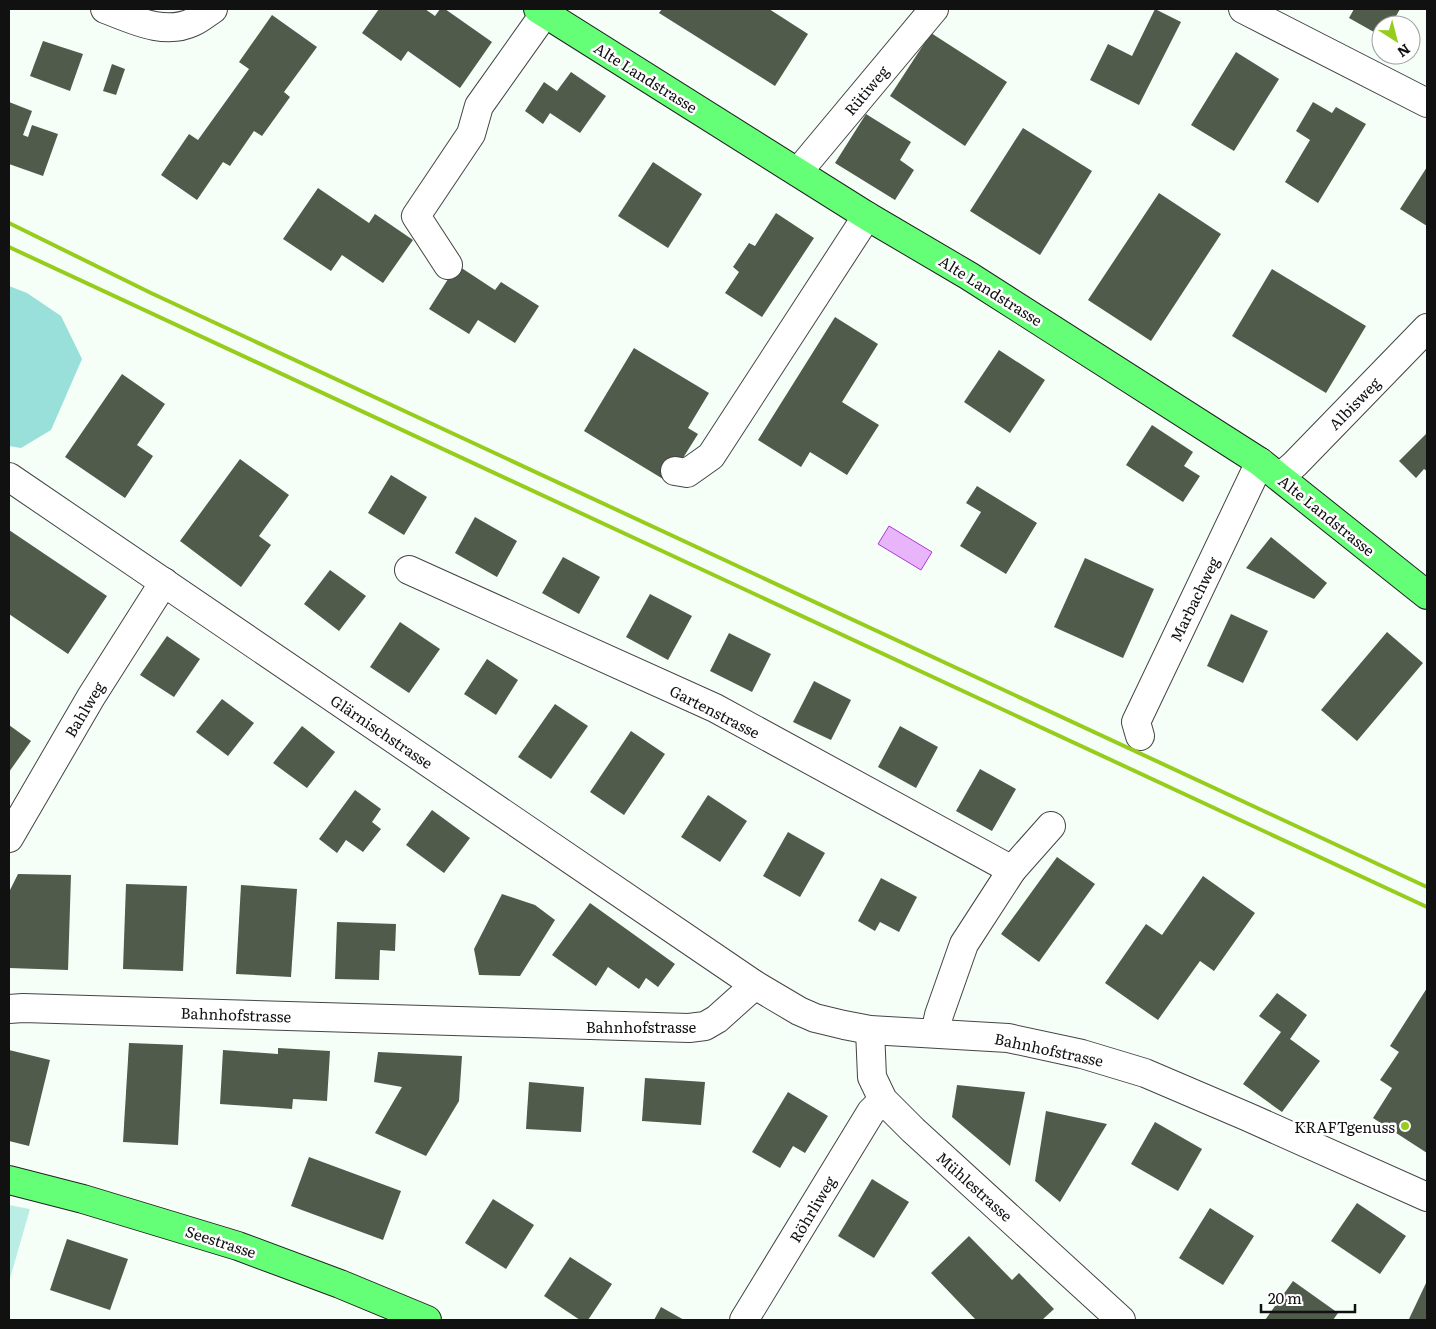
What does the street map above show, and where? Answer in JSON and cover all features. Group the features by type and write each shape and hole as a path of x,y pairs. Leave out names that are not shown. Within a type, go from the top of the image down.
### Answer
{"main road":[{"name":"Alte Landstrasse","path":"542,11 867,216 969,276 1270,470 1427,595"},
{"name":"Seestrasse","path":"9,1180 83,1199 238,1246 340,1284 427,1320"}],"street":[{"path":"105,9 144,24 170,27 192,23 213,9"},
{"name":"Rütiweg","path":"798,172 934,9"},
{"path":"1243,9 1427,104"},
{"path":"448,264 416,216 471,134 479,106 542,11"},
{"path":"675,471 687,473 711,456 867,216"},
{"name":"Albisweg","path":"1270,470 1295,464 1427,328"},
{"name":"Marbachweg","path":"1140,736 1136,722 1270,470"},
{"name":"Glärnischstrasse","path":"9,477 755,985"},
{"name":"Gartenstrasse","path":"409,570 715,708 1012,870"},
{"name":"Bahlweg","path":"9,838 91,697 164,582"},
{"path":"935,1033 939,1015 964,944 1012,870 1051,826"},
{"name":"Bahnhofstrasse","path":"9,1009 265,1014 689,1028 705,1026 717,1019 755,985 780,1001 816,1018 870,1030 1008,1038 1082,1054 1145,1073 1248,1116 1427,1197"},
{"name":"Mühlestrasse","path":"870,1030 872,1077 883,1100 1122,1320"},
{"name":"Röhrliweg","path":"744,1320 871,1112 883,1100"}],"shaded area":[{"path":"9,286 27,293 61,316 82,359 51,430 21,448 9,446"},
{"path":"889,526 932,552 921,570 878,544"},
{"path":"9,1205 30,1209 9,1282"}],"building":[{"path":"379,9 425,9 435,16 440,9 445,9 492,42 460,88 408,51 401,61 362,33"},
{"path":"662,9 769,9 808,34 775,86 659,13"},
{"path":"1155,9 1181,22 1139,105 1090,80 1108,44 1132,56"},
{"path":"1354,9 1400,9 1397,15 1371,15 1371,30 1349,18"},
{"path":"272,15 317,47 284,92 290,97 262,136 254,131 230,166 223,162 197,200 161,175 189,134 198,140 249,69 239,62"},
{"path":"931,33 1007,82 965,146 890,96"},
{"path":"43,41 83,54 70,91 30,76"},
{"path":"1236,52 1279,79 1234,151 1191,125"},
{"path":"112,64 125,69 116,95 103,91"},
{"path":"571,72 606,96 580,133 550,113 543,124 525,111 544,82 557,91"},
{"path":"9,102 32,111 23,135 28,137 32,125 58,134 43,176 9,164"},
{"path":"1313,102 1332,113 1336,107 1366,124 1318,203 1285,182 1310,140 1296,131"},
{"path":"866,114 911,142 900,160 914,170 895,200 835,163"},
{"path":"1023,128 1092,171 1040,255 970,211"},
{"path":"653,162 702,194 668,248 618,216"},
{"path":"1427,167 1427,226 1400,209"},
{"path":"318,188 369,223 375,214 413,240 383,283 342,255 331,271 283,239"},
{"path":"1159,193 1221,234 1151,341 1088,300"},
{"path":"776,213 814,238 762,317 725,293 739,272 733,267 749,243 755,246"},
{"path":"457,265 495,290 501,282 539,306 515,343 478,320 469,334 429,309"},
{"path":"1272,269 1366,326 1326,393 1232,336"},
{"path":"835,317 878,344 842,402 879,425 847,475 810,452 801,467 758,440"},
{"path":"634,348 709,393 688,428 698,434 668,482 584,431"},
{"path":"999,350 1045,380 1010,433 964,402"},
{"path":"122,374 165,404 137,445 153,456 125,498 65,457"},
{"path":"1152,425 1193,452 1184,466 1200,476 1183,502 1126,465"},
{"path":"1427,433 1427,471 1424,469 1416,478 1399,461"},
{"path":"240,459 289,495 259,536 271,545 241,587 180,541"},
{"path":"391,475 427,497 404,535 368,513"},
{"path":"977,486 1037,523 1006,574 960,546 981,512 966,503"},
{"path":"475,517 517,541 497,577 455,553"},
{"path":"9,530 107,596 68,654 9,614"},
{"path":"1271,537 1327,583 1314,599 1246,568"},
{"path":"563,557 600,577 579,614 542,593"},
{"path":"1085,558 1154,589 1123,658 1054,627"},
{"path":"330,570 366,596 339,631 304,604"},
{"path":"650,594 692,616 668,660 626,637"},
{"path":"1231,614 1268,631 1243,683 1207,666"},
{"path":"400,622 440,649 409,693 370,667"},
{"path":"1387,632 1423,663 1357,741 1321,710"},
{"path":"729,633 771,654 752,692 710,671"},
{"path":"167,636 200,659 174,697 140,675"},
{"path":"487,659 518,680 496,715 464,694"},
{"path":"814,681 851,700 831,740 793,722"},
{"path":"222,699 254,723 228,756 196,732"},
{"path":"555,704 588,726 551,779 518,757"},
{"path":"9,725 31,741 9,772"},
{"path":"302,726 335,752 307,788 273,763"},
{"path":"900,726 938,747 916,788 878,767"},
{"path":"631,731 665,754 624,815 590,792"},
{"path":"980,769 1016,789 992,831 956,811"},
{"path":"355,790 381,809 372,822 381,829 363,852 346,840 337,853 319,839"},
{"path":"708,795 747,821 720,862 681,837"},
{"path":"432,810 470,838 444,873 406,845"},
{"path":"788,832 825,853 800,897 763,876"},
{"path":"1057,857 1095,884 1039,962 1001,934"},
{"path":"18,874 71,875 68,970 9,968 9,892"},
{"path":"1203,876 1255,913 1214,971 1200,961 1158,1020 1105,983 1146,924 1162,935"},
{"path":"881,878 917,897 899,932 880,922 875,931 858,921"},
{"path":"126,884 187,886 183,971 123,969"},
{"path":"241,885 297,889 291,977 236,974"},
{"path":"502,894 535,905 555,920 520,976 479,975 474,949"},
{"path":"590,903 675,964 658,987 646,978 639,989 608,967 596,986 552,955"},
{"path":"337,922 396,924 395,951 380,950 379,980 335,979"},
{"path":"1427,988 1427,1153 1373,1118 1392,1088 1380,1080 1399,1052 1390,1046"},
{"path":"1277,993 1307,1015 1290,1039 1320,1061 1282,1112 1243,1084 1281,1032 1259,1016"},
{"path":"129,1043 183,1045 178,1145 123,1142"},
{"path":"278,1048 330,1051 327,1101 293,1099 292,1109 220,1104 223,1050 278,1054"},
{"path":"9,1050 50,1060 29,1146 9,1141"},
{"path":"378,1052 462,1056 459,1101 426,1156 375,1133 402,1087 374,1082"},
{"path":"645,1078 705,1082 701,1125 642,1121"},
{"path":"529,1082 584,1087 581,1132 526,1129"},
{"path":"957,1085 1025,1092 1010,1166 952,1117"},
{"path":"788,1092 828,1116 805,1153 793,1146 780,1168 752,1152"},
{"path":"1046,1111 1107,1124 1060,1202 1035,1181"},
{"path":"1155,1122 1202,1149 1178,1191 1131,1164"},
{"path":"309,1157 401,1191 383,1240 291,1206"},
{"path":"872,1179 909,1202 874,1258 838,1236"},
{"path":"493,1199 534,1225 506,1269 465,1243"},
{"path":"1357,1203 1406,1236 1380,1274 1331,1241"},
{"path":"1210,1208 1254,1236 1223,1285 1179,1258"},
{"path":"969,1236 1012,1280 1019,1273 1054,1309 1042,1320 976,1320 931,1273"},
{"path":"67,1239 128,1259 110,1310 50,1290"},
{"path":"570,1257 612,1284 588,1320 580,1320 544,1296"},
{"path":"1293,1281 1338,1313 1333,1320 1265,1320"},
{"path":"1427,1281 1427,1320 1411,1320 1409,1319"},
{"path":"661,1307 684,1320 654,1320"}],"railway":[{"path":"9,223 151,293 1427,887"},
{"path":"9,247 1427,907"}],"place":[{"name":"KRAFTgenuss","path":"1405,1126"}]}
